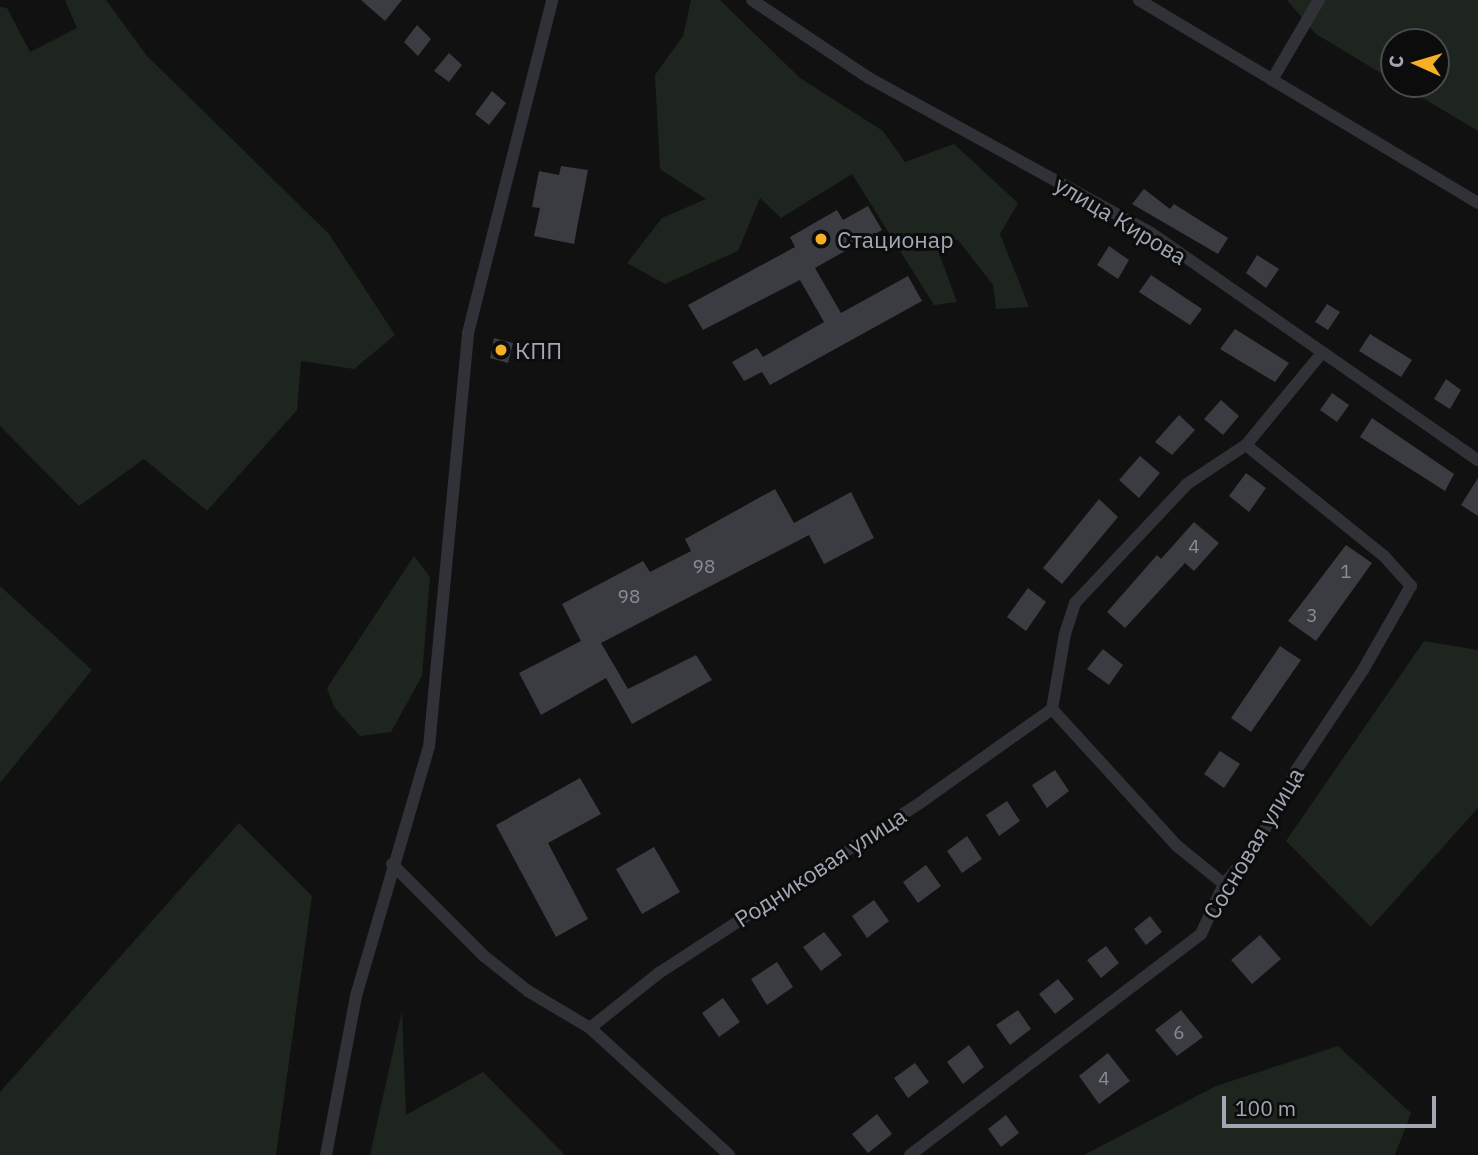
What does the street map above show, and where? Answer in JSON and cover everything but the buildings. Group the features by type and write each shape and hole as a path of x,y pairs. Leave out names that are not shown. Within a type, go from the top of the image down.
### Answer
{"street":[{"path":"326,1155 356,996 392,864 429,747 468,333 552,0"},
{"name":"улица Кирова","path":"752,0 869,78 1151,233 1321,354 1478,460"},
{"path":"1139,0 1478,203"},
{"path":"1272,80 1319,0"},
{"path":"1224,884 1175,845 1052,709 1065,634 1075,603 1187,484 1246,445 1321,354"},
{"name":"Сосновая улица","path":"910,1155 1200,934 1224,884 1254,849 1297,769 1363,670 1411,586 1384,556 1246,445"},
{"name":"Родниковая улица","path":"590,1028 659,973 924,800 1052,709"},
{"path":"392,864 484,956 528,991 590,1028 729,1155"}],"shaded area":[{"path":"65,0 106,0 147,56 329,234 395,335 354,369 301,361 297,410 207,511 144,459 79,506 0,426 0,7 7,8 30,52 77,28"},
{"path":"691,0 720,0 800,78 883,131 905,162 954,144 1018,203 1000,234 1029,307 996,309 993,285 958,240 933,237 957,302 934,305 852,174 781,218 760,198 738,251 665,284 627,263 662,218 706,199 660,169 655,75 683,36"},
{"path":"1287,0 1478,0 1478,131 1423,98 1450,98 1450,28 1380,28 1380,73 1316,34"},
{"path":"414,556 430,577 422,676 391,732 360,736 334,707 327,688"},
{"path":"0,586 92,670 0,783"},
{"path":"1424,641 1478,650 1478,808 1371,927 1286,841"},
{"path":"239,823 312,896 276,1155 0,1155 0,1092"},
{"path":"402,1011 406,1115 483,1072 565,1155 370,1155"},
{"path":"1338,1046 1411,1113 1395,1155 1084,1155 1216,1086"}],"place":[{"name":"Стационар","path":"821,239"},
{"name":"КПП","path":"501,350"}]}
